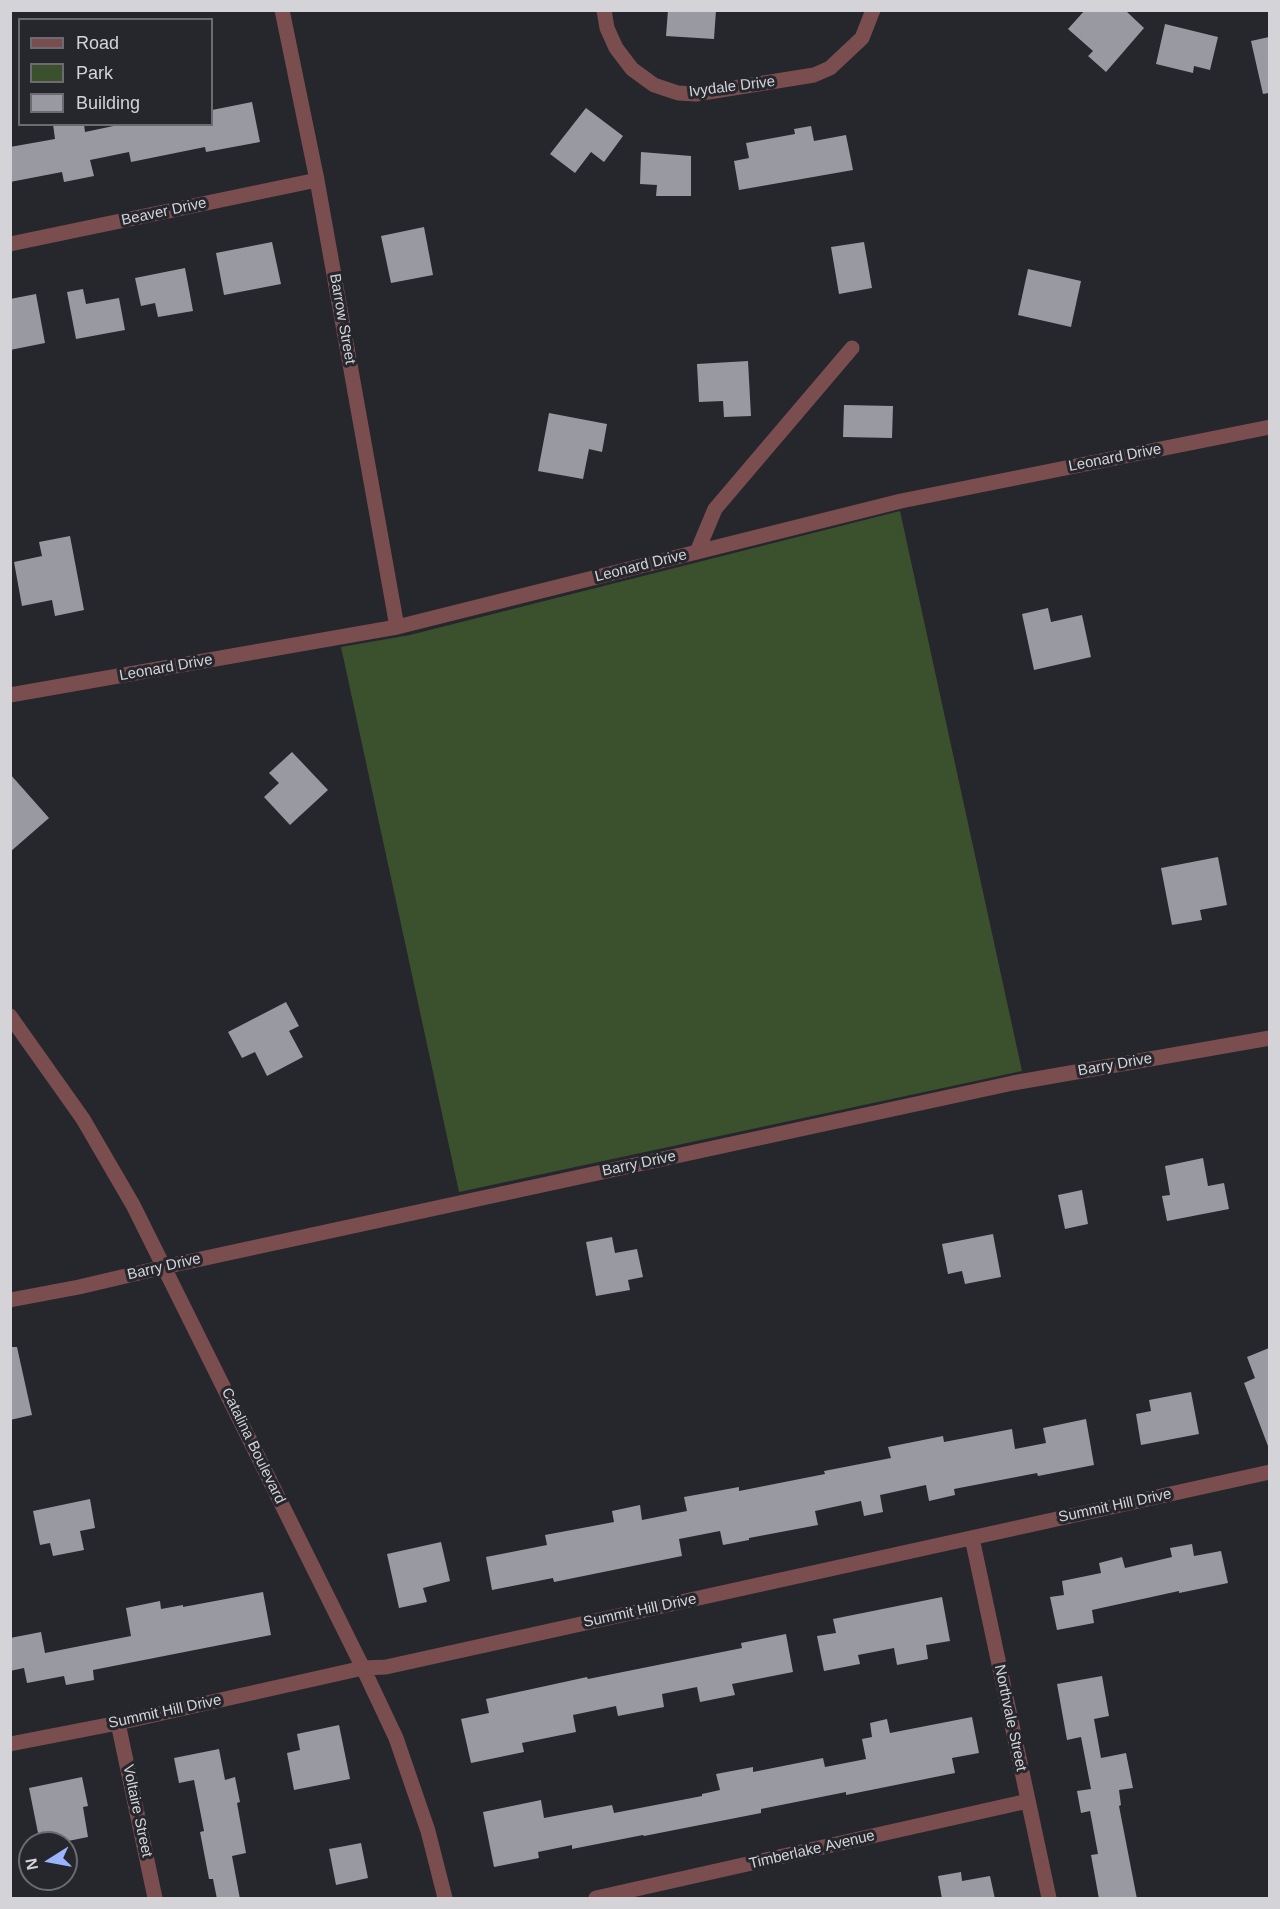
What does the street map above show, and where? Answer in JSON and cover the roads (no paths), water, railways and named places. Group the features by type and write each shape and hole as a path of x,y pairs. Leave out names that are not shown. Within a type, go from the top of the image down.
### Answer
{"street":[{"name":"Barrow Street","path":"282,10 317,180 397,627"},
{"name":"Ivydale Drive","path":"604,10 607,28 616,48 632,69 654,85 678,93 696,94 814,75 830,68 862,38 873,10"},
{"name":"Beaver Drive","path":"10,244 317,180"},
{"path":"698,552 715,509 852,348"},
{"name":"Leonard Drive","path":"10,695 397,627 901,501 1269,427"},
{"name":"Catalina Boulevard","path":"10,1016 83,1119 133,1205 363,1668 396,1738 428,1831 445,1899"},
{"name":"Barry Drive","path":"10,1300 79,1287 1002,1085 1269,1038"},
{"name":"Summit Hill Drive","path":"10,1744 118,1723 363,1668 386,1667 1269,1473"},
{"name":"Northvale Street","path":"972,1538 1049,1899"},
{"name":"Voltaire Street","path":"118,1723 155,1899"},
{"name":"Timberlake Avenue","path":"596,1899 1028,1801"}]}
